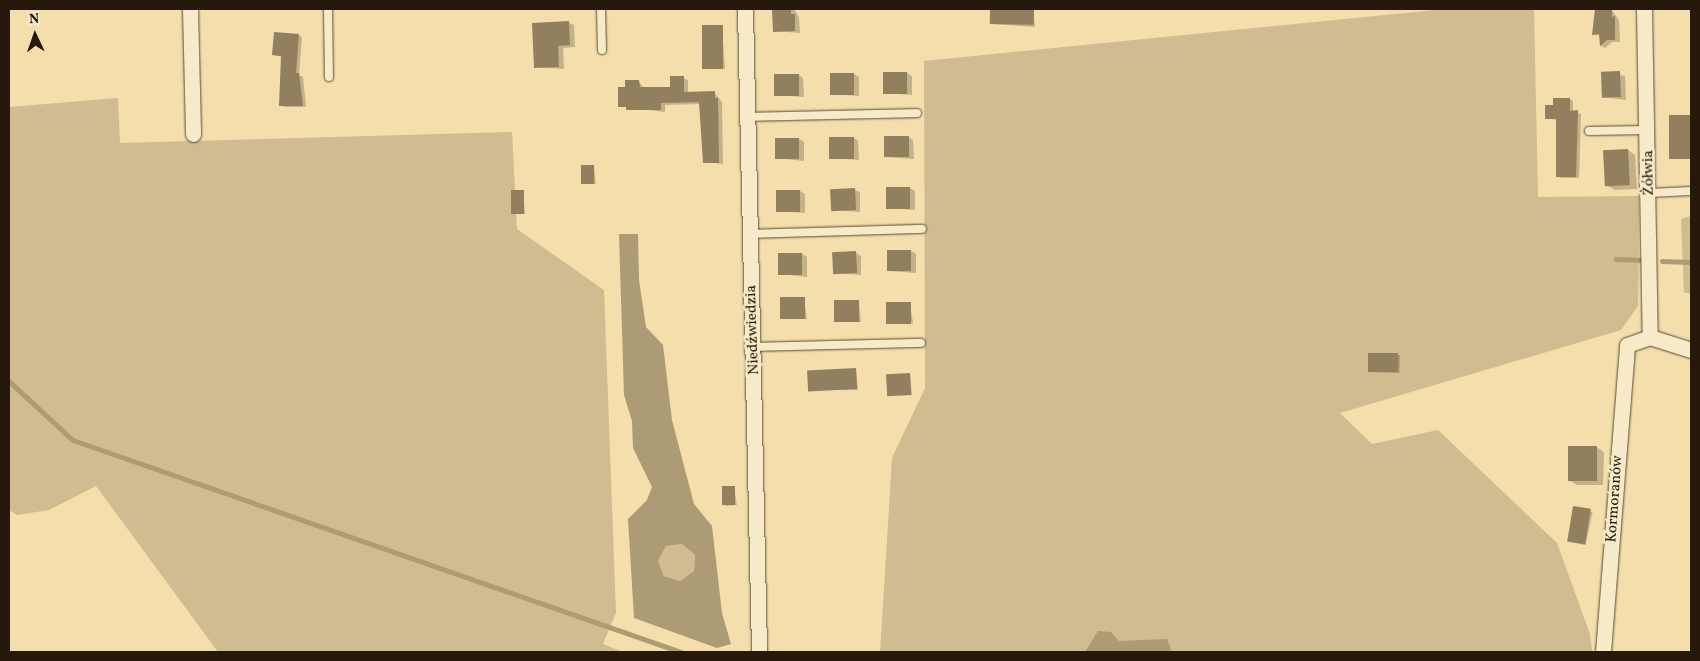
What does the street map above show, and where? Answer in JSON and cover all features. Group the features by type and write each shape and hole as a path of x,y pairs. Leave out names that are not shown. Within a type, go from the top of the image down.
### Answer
{"street":[{"path":"190,9 193,134"},
{"name":"Niedźwiedzia","path":"745,9 754,347 758,652"},
{"name":"Żółwia","path":"1644,9 1648,130 1650,337"},
{"path":"1650,337 1691,350"},
{"name":"Kormoranów","path":"1603,652 1626,346 1650,337"}],"lane":[{"path":"328,9 329,77"},
{"path":"601,9 602,50"},
{"path":"747,117 917,113"},
{"path":"1588,130 1648,130"},
{"path":"1649,193 1691,191"},
{"path":"750,234 922,229"},
{"path":"754,347 921,343"}],"shaded area":[{"path":"1445,9 1534,9 1538,197 1639,196 1638,306 1621,330 1340,413 1372,444 1438,430 1557,543 1590,634 1592,652 880,652 892,458 925,388 924,61"},
{"path":"118,98 120,143 512,132 517,229 604,290 616,613 603,644 623,652 218,652 96,486 49,510 17,515 9,510 9,107"},
{"path":"1691,216 1691,293 1684,293 1681,219"},
{"path":"619,234 638,234 639,280 646,327 663,345 672,420 694,504 712,526 722,613 731,644 717,648 634,618 628,519 647,500 652,487 633,448 632,421 624,395","holes":["682,544 695,555 694,571 680,581 664,576 658,561 666,546"]},
{"path":"682,544 695,555 694,571 680,581 664,576 658,561 666,546"},
{"path":"1098,631 1111,632 1119,641 1167,639 1172,652 1085,652"}],"building":[{"path":"772,9 791,9 791,14 795,14 795,31 773,32"},
{"path":"990,9 1034,10 1034,25 990,24"},
{"path":"1595,9 1612,9 1612,17 1615,16 1615,40 1607,40 1600,46 1599,34 1592,35"},
{"path":"569,21 570,45 558,46 559,67 534,68 532,23"},
{"path":"702,25 723,25 723,69 702,69"},
{"path":"274,32 299,34 296,73 299,73 303,106 279,106 281,56 272,55"},
{"path":"1620,71 1621,97 1602,98 1601,72"},
{"path":"883,72 907,72 907,94 883,94"},
{"path":"830,73 854,73 854,95 830,95"},
{"path":"774,74 799,74 799,96 774,96"},
{"path":"670,76 684,76 684,92 715,91 715,98 718,98 719,163 703,163 699,102 661,103 661,110 626,110 626,107 618,107 618,87 625,87 625,80 639,80 640,87 670,87"},
{"path":"1553,98 1570,98 1570,111 1578,110 1576,177 1556,177 1556,119 1545,119 1545,105 1553,105"},
{"path":"1669,115 1691,115 1691,159 1669,159"},
{"path":"884,136 909,136 909,157 884,157"},
{"path":"829,137 854,137 854,159 829,159"},
{"path":"775,138 799,138 799,159 775,159"},
{"path":"1628,149 1630,185 1605,186 1603,150"},
{"path":"581,165 594,165 594,184 581,184"},
{"path":"886,187 910,187 910,209 886,209"},
{"path":"855,188 856,210 831,211 830,189"},
{"path":"511,190 524,190 524,214 511,214"},
{"path":"776,190 800,190 800,212 776,212"},
{"path":"887,250 911,250 911,271 887,271"},
{"path":"856,251 857,273 833,274 832,252"},
{"path":"778,253 802,253 802,275 778,275"},
{"path":"780,297 805,297 805,319 780,319"},
{"path":"834,300 859,300 859,322 834,322"},
{"path":"886,302 911,302 911,324 886,324"},
{"path":"1368,353 1398,353 1398,372 1368,372"},
{"path":"856,368 857,389 808,392 807,371"},
{"path":"910,373 911,395 887,396 886,374"},
{"path":"1568,446 1597,446 1597,481 1568,481"},
{"path":"722,486 735,486 735,505 722,505"},
{"path":"1573,506 1591,509 1585,544 1567,542"}],"waterway":[{"path":"1616,259 1639,260"},
{"path":"1662,261 1691,262"},
{"path":"9,381 73,440 681,652"}]}
